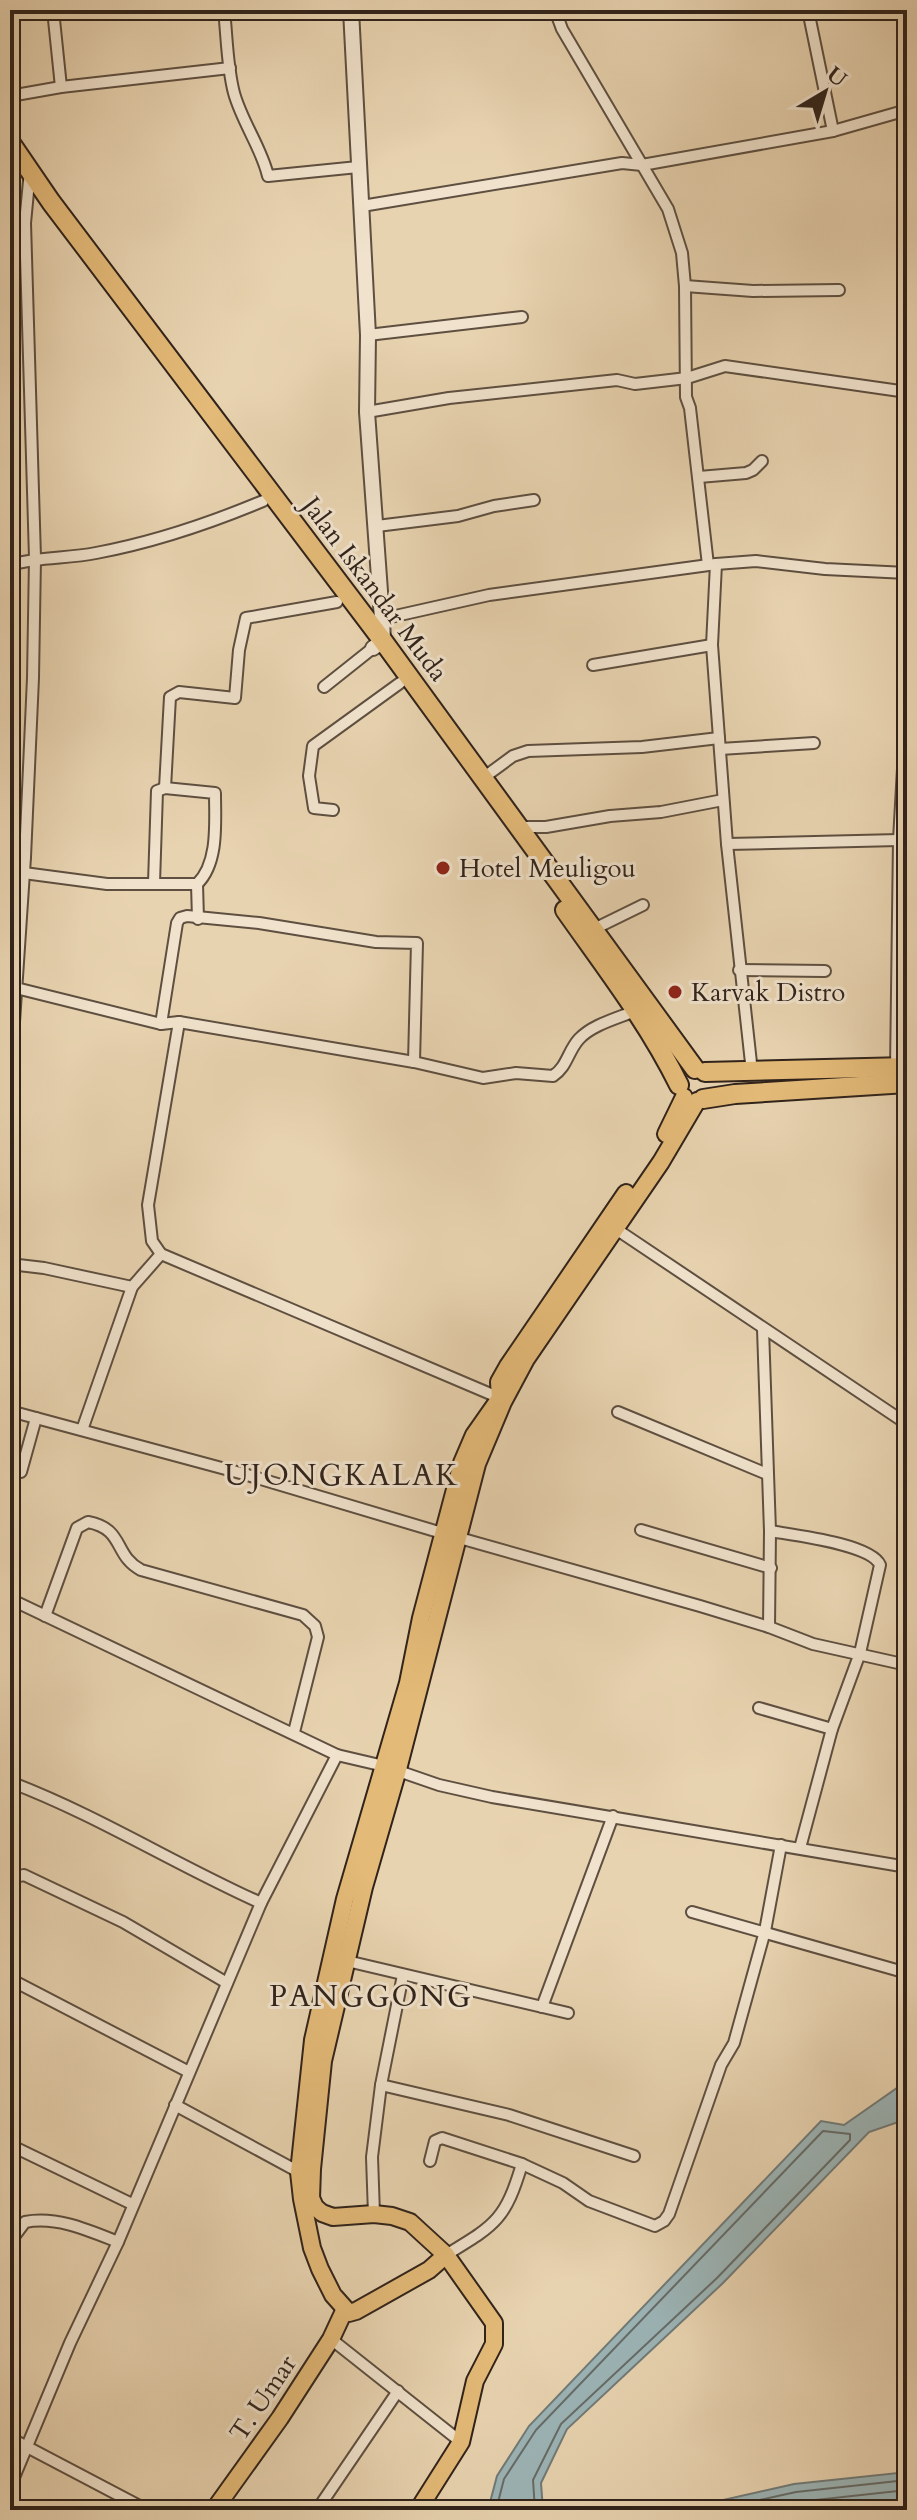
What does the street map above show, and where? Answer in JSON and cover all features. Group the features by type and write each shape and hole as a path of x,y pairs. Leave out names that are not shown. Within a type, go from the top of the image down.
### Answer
{"highway":[{"name":"Jalan Iskandar Muda","path":"10,142 29,178 263,501 337,602 378,645 400,683 637,1010 691,1095"},
{"name":"Jalan Iskandar Muda","path":"10,161 51,202 378,645 483,778 700,1071"},
{"path":"691,1095 684,1074 700,1071 903,1073"},
{"path":"691,1095 711,1089 711,1083 700,1071"},
{"path":"691,1095 735,1094 903,1073"}],"main road":[{"path":"449,1535 512,1384 537,1342 661,1162 691,1095"},
{"path":"418,2510 461,2442 475,2381 494,2344 495,2327 446,2255 410,2222 392,2216 340,2217 318,2211 311,2198 323,2061 467,1450 500,1398 499,1382 508,1366 691,1095"},
{"path":"391,1769 345,1899 313,2040 299,2172 303,2208 312,2248 329,2288 349,2313 429,2270 446,2255"},
{"name":"T. Umar","path":"214,2510 280,2418 331,2339 345,2309"}],"street":[{"path":"53,10 61,87"},
{"path":"224,10 234,93 254,144 264,159 268,176 358,167"},
{"path":"324,687 378,645 382,619 367,412 368,335 351,10"},
{"path":"555,10 562,29 668,209 682,253 686,397 712,565 712,645 723,800 752,1072"},
{"path":"808,10 833,131"},
{"path":"10,96 61,87 230,68"},
{"path":"362,206 622,163 642,165 833,131 907,110"},
{"path":"10,1082 25,857 35,558 26,239 29,178"},
{"path":"685,286 753,291 839,290"},
{"path":"368,335 522,317"},
{"path":"367,412 449,398 586,383 617,380 635,384 687,378 725,366 907,392"},
{"path":"699,477 746,473 762,461"},
{"path":"377,526 458,516 534,500"},
{"path":"10,565 35,558 92,554 168,538 263,501"},
{"path":"382,619 489,595 756,561 825,569 907,573"},
{"path":"165,788 170,697 179,692 235,698 239,650 246,618 337,602"},
{"path":"593,665 712,645"},
{"path":"333,810 314,808 309,776 313,746 400,683"},
{"path":"903,1073 899,840 907,697"},
{"path":"483,778 513,756 528,751 814,743"},
{"path":"24,873 107,884 197,884 208,874 215,833 215,793 165,788 157,791 154,883"},
{"path":"519,827 546,827 610,816 661,812 723,800"},
{"path":"727,844 899,840"},
{"path":"10,855 25,857"},
{"path":"197,884 198,919"},
{"path":"594,929 643,905"},
{"path":"161,1024 180,918 187,916 259,923 376,942 417,943 414,1062"},
{"path":"739,970 825,971"},
{"path":"16,988 161,1024 179,1022 414,1062 483,1078 516,1073 553,1076 585,1034 637,1010"},
{"path":"179,1022 148,1205 152,1241 161,1254 500,1398"},
{"path":"616,1229 907,1424"},
{"path":"82,1430 132,1287 161,1254"},
{"path":"10,1264 132,1287"},
{"path":"763,1329 771,1568 769,1627"},
{"path":"10,1411 244,1474 769,1627 813,1644 907,1665"},
{"path":"618,1412 767,1474"},
{"path":"21,1472 36,1418"},
{"path":"45,1616 77,1528 88,1522 111,1531 126,1558 141,1570 303,1615 315,1626 318,1637 294,1732"},
{"path":"641,1530 771,1568"},
{"path":"770,1531 824,1541 870,1554 878,1560 878,1576 860,1653 832,1729 800,1848"},
{"path":"10,1599 337,1755 492,1797 907,1867"},
{"path":"759,1708 832,1729"},
{"path":"10,2487 70,2343 118,2242 261,1903 337,1755"},
{"path":"10,1782 60,1801 261,1903"},
{"path":"542,2007 613,1816"},
{"path":"430,2161 435,2141 439,2138 522,2164 563,2183 589,2201 655,2226 664,2221 680,2185 721,2065 734,2043 765,1931 781,1845"},
{"path":"10,1878 24,1875 123,1922 227,1983"},
{"path":"692,1912 907,1973"},
{"path":"347,1961 568,2013"},
{"path":"374,2214 372,2157 381,2085 403,1975"},
{"path":"10,1979 189,2072"},
{"path":"381,2085 509,2115 634,2156"},
{"path":"175,2105 299,2172"},
{"path":"10,2145 132,2204"},
{"path":"446,2255 496,2222 512,2197 522,2164"},
{"path":"10,2242 25,2222 38,2219 74,2225 118,2242"},
{"path":"331,2339 461,2442"},
{"path":"317,2510 398,2391"},
{"path":"10,2438 147,2510"}],"water":[{"path":"907,2081 907,2119 869,2132 723,2283 567,2429 541,2483 543,2510 488,2510 497,2476 529,2426 821,2121 844,2125"},
{"path":"907,2472 907,2510 679,2510 794,2484"}],"place":[{"name":"Hotel Meuligou","path":"443,868"},
{"name":"Karvak Distro","path":"675,992"}],"district":[{"name":"UJONGKALAK","path":"342,1475"},
{"name":"PANGGONG","path":"371,1996"}]}
